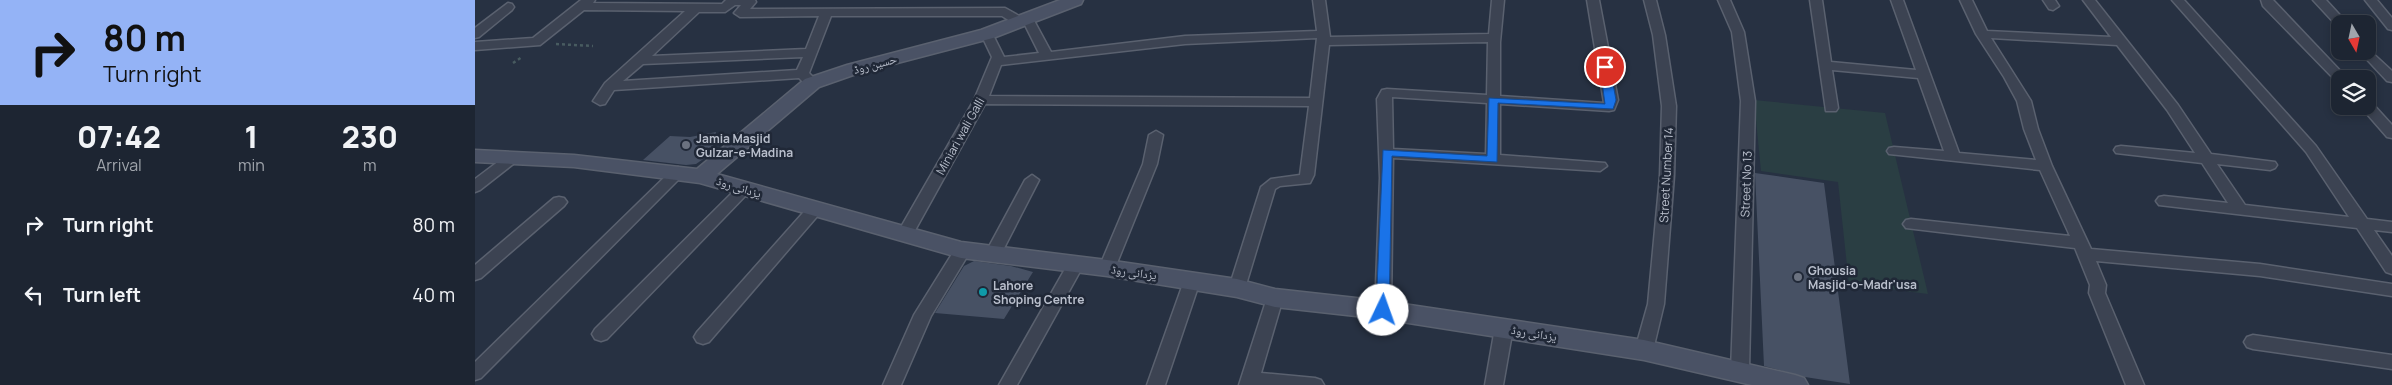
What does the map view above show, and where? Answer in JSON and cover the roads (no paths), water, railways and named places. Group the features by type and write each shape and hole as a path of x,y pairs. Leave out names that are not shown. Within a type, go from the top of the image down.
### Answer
{"street":[{"path":"1008,0 1017,17 1047,56"},
{"name":"حسین روڈ","path":"701,176 807,78 853,69 987,34 1017,17 1075,0"},
{"path":"1237,288 1268,187 1272,182 1305,180 1307,175 1324,38 1319,0"},
{"path":"1493,159 1493,100 1498,0"},
{"path":"1383,310 1387,152 1384,99 1387,93 1609,107 1611,100 1593,0"},
{"name":"Street Number 14","path":"1644,350 1656,304 1667,176 1669,106 1659,35 1650,0"},
{"name":"Street No 13","path":"1724,0 1737,32 1748,101 1741,371"},
{"path":"1816,0 1831,108"},
{"path":"1897,0 1953,157"},
{"path":"1966,0 1981,34 2011,77 2023,101 2045,166 2098,284 2097,293 2135,385"},
{"path":"2089,0 2173,108 2241,210"},
{"path":"2178,0 2311,149 2392,268"},
{"path":"2267,0 2267,3 2333,70"},
{"path":"2319,0 2333,15"},
{"path":"2371,0 2392,26"},
{"path":"475,46 536,42 585,3 657,3 696,8 725,8 732,1 750,2 739,14 826,13 1017,17"},
{"path":"475,34 509,7"},
{"path":"600,101 610,86 696,8"},
{"path":"610,86 807,78 811,53 826,13"},
{"path":"987,34 998,57 996,62 1185,40 1495,38"},
{"path":"1981,34 2122,41"},
{"path":"639,60 811,53"},
{"path":"2374,60 2392,78"},
{"name":"Miniari wali Galli","path":"905,234 981,100 996,62"},
{"path":"1825,65 1923,75"},
{"path":"981,100 1315,102"},
{"path":"2375,115 2392,134"},
{"path":"1107,268 1150,164 1156,135"},
{"path":"2121,150 2270,165"},
{"path":"1894,151 2045,166"},
{"path":"1387,152 1600,166"},
{"name":"یزدانی روڈ","path":"475,156 574,161 678,172 701,176 963,250 1075,266 1107,268 1237,288 1275,298 1383,310 1644,350 1741,371 1767,382 1795,385"},
{"path":"475,187 512,158"},
{"path":"475,373 678,172"},
{"path":"993,254 1031,180"},
{"path":"601,334 744,189"},
{"path":"2164,201 2392,228"},
{"path":"475,274 559,202"},
{"path":"703,336 815,209"},
{"path":"1911,224 2083,249 2260,270 2392,290"},
{"path":"892,385 923,315 949,268 963,250"},
{"path":"1008,385 1075,266"},
{"path":"1156,385 1192,281"},
{"path":"1275,298 1249,382 1315,385"},
{"path":"1494,385 1504,328"},
{"path":"2253,342 2392,362"}],"place":[{"name":"Jamia Masjid Gulzar-e-Madina","path":"686,145"},
{"name":"Ghousia Masjid-o-Madr'usa","path":"1798,277"},
{"name":"Lahore Shoping Centre","path":"983,292"}]}
